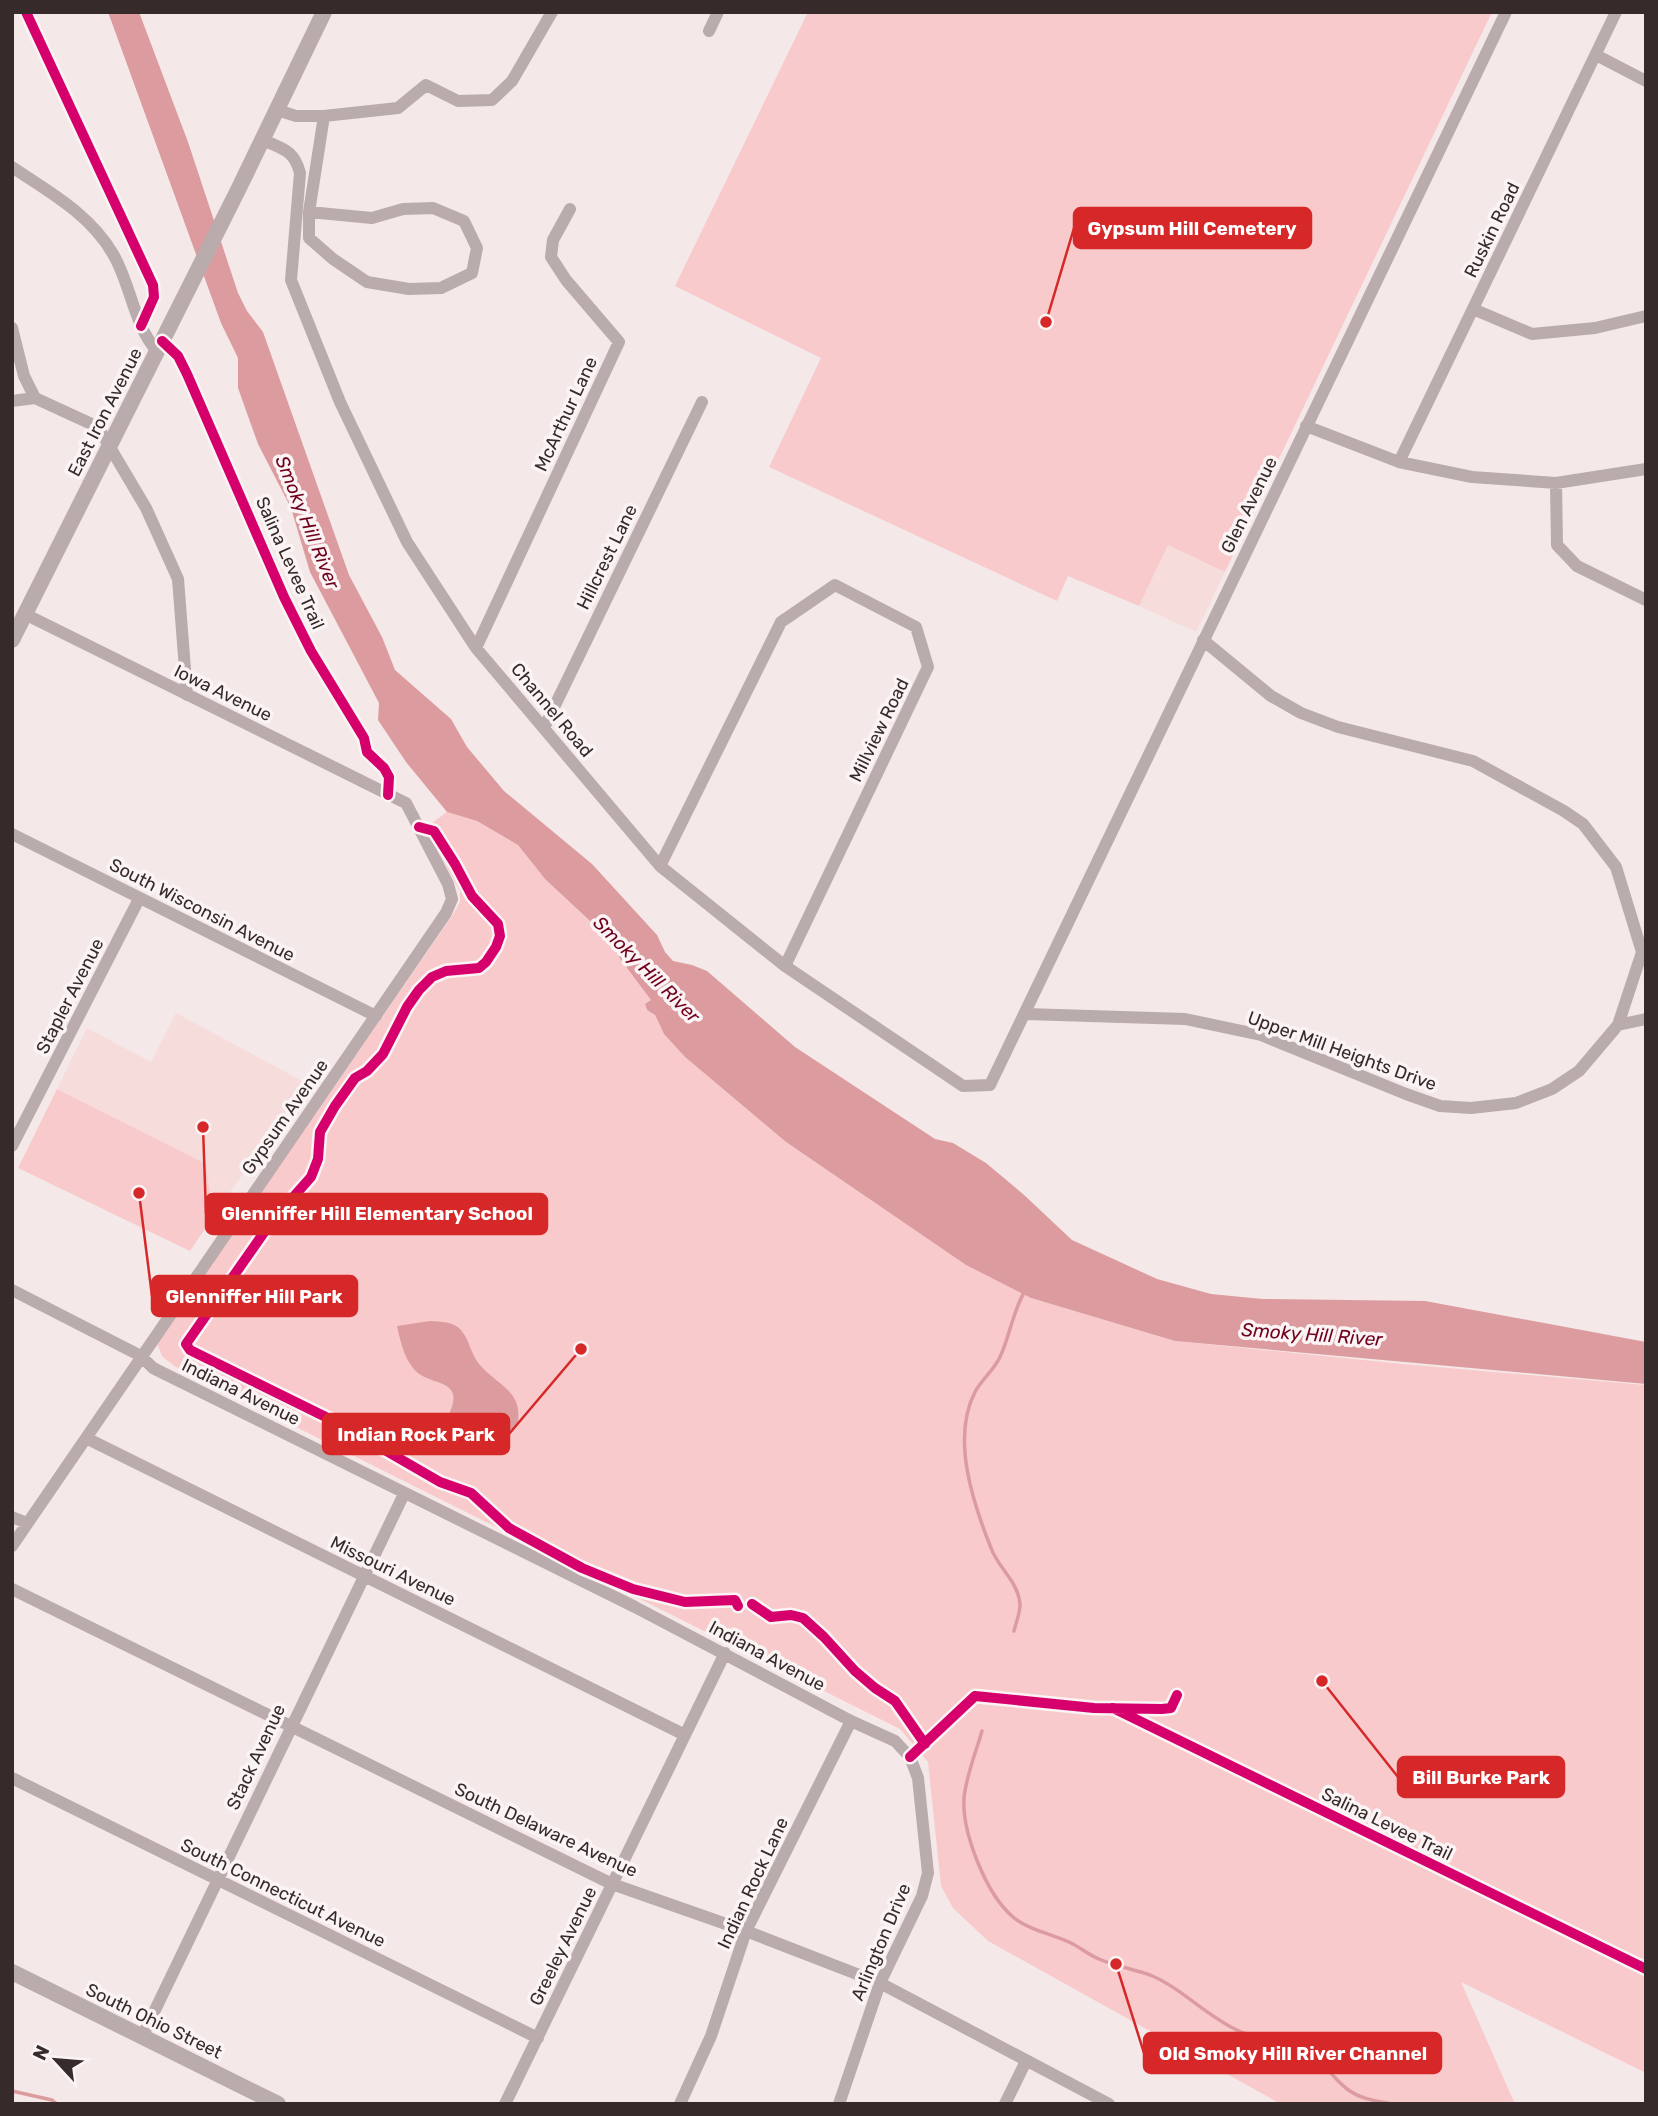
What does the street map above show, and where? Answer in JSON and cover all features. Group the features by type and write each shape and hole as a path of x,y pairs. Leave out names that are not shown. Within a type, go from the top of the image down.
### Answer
{"street":[{"name":"East Iron Avenue","path":"13,636 175,317 324,12"},
{"path":"277,110 296,116 324,116 398,108 426,85 458,101 492,100 512,81 552,12"},
{"path":"709,31 718,12"},
{"name":"Glen Avenue","path":"1026,1014 1506,12"},
{"name":"Ruskin Road","path":"1399,462 1616,12"},
{"path":"1596,55 1646,81"},
{"path":"309,212 372,218 403,209 433,208 464,221 477,248 472,273 441,288 409,289 367,282 333,259 309,238 309,212 324,116"},
{"name":"Channel Road","path":"263,140 290,152 297,162 300,173 291,280 341,402 407,542 476,648 660,866 785,966 963,1086 990,1085 1026,1014"},
{"path":"12,167 81,213 113,254 147,340 157,351"},
{"name":"McArthur Lane","path":"476,648 619,342 566,280 551,257 553,240 570,209"},
{"path":"1473,309 1532,334 1595,328 1646,316"},
{"path":"12,328 24,376 35,398"},
{"path":"12,401 35,398 98,427 146,508 178,579 187,695"},
{"name":"Hillcrest Lane","path":"544,728 702,402"},
{"path":"1306,426 1399,462 1472,477 1556,483 1646,469"},
{"path":"1556,483 1557,545 1577,566 1646,600"},
{"name":"Millview Road","path":"660,866 781,622 835,585 916,627 928,667 785,966"},
{"name":"Iowa Avenue","path":"25,614 406,803"},
{"name":"Upper Mill Heights Drive","path":"1026,1014 1185,1019 1261,1035 1440,1106 1471,1108 1516,1103 1552,1089 1579,1071 1618,1025 1644,954 1616,867 1583,824 1473,761 1338,727 1301,713 1271,696 1203,640"},
{"name":"Gypsum Avenue","path":"12,1546 446,913 452,899 448,884 406,803"},
{"name":"South Wisconsin Avenue","path":"12,834 376,1016"},
{"name":"Stapler Avenue","path":"12,1146 139,899"},
{"path":"1618,1025 1646,1019"},
{"name":"Indiana Avenue","path":"12,1290 141,1356 153,1368 725,1653 851,1721 895,1741 910,1757 918,1779 928,1873"},
{"name":"Missouri Avenue","path":"86,1438 685,1735"},
{"name":"Stack Avenue","path":"142,2036 404,1494"},
{"path":"12,1517 27,1523"},
{"name":"South Delaware Avenue","path":"12,1589 612,1884 746,1931 880,1983 1109,2104"},
{"name":"Greeley Avenue","path":"505,2104 725,1653"},
{"name":"Indian Rock Lane","path":"680,2104 711,2036 746,1931 851,1721"},
{"name":"South Connecticut Avenue","path":"12,1778 538,2038"},
{"name":"Arlington Drive","path":"839,2104 880,1983 922,1896 928,1873"},
{"name":"South Ohio Street","path":"12,1972 269,2102"},
{"path":"1005,2104 1026,2061"}],"shaded area":[{"path":"808,12 1492,12 1225,572 1168,545 1139,606 1068,576 1057,601 769,467 821,358 675,286"},
{"path":"1168,545 1225,572 1196,632 1139,606"},
{"path":"447,812 477,821 518,845 545,879 608,939 651,1000 645,1005 647,1010 655,1015 664,1034 685,1057 786,1142 966,1265 1031,1298 1175,1341 1646,1385 1646,2073 1461,1982 1515,2104 1281,2104 988,1941 953,1908 941,1886 928,1762 900,1729 174,1366 162,1356 157,1343 460,902 460,891 425,828"},
{"path":"176,1013 306,1083 213,1217 205,1164 57,1089 87,1028 151,1062"},
{"path":"57,1089 206,1164 213,1217 190,1251 18,1168"}],"water":[{"name":"Smoky Hill River","path":"108,12 139,12 188,142 238,293 247,311 263,332 349,575 382,637 395,670 451,719 467,747 504,791 592,864 657,935 673,961 707,971 795,1047 935,1139 953,1143 986,1163 1072,1240 1157,1279 1211,1294 1263,1299 1425,1301 1646,1342 1646,1384 1175,1341 1031,1298 966,1265 786,1142 685,1057 664,1034 655,1015 647,1010 645,1004 651,1000 608,938 545,879 518,845 477,821 447,812 406,762 378,720 379,703 310,572 291,508 258,444 238,388 238,358 221,323"},
{"path":"430,1321 451,1323 461,1330 479,1364 514,1397 518,1414 517,1426 498,1435 481,1435 464,1429 448,1416 453,1394 444,1384 420,1374 413,1368 405,1354 397,1326"}],"waterway":[{"path":"1014,1631 1020,1608 1019,1597 994,1555 984,1530 967,1470 965,1429 975,1392 1000,1357 1017,1306 1025,1291"},
{"path":"982,1731 965,1790 964,1812 972,1845 985,1878 1003,1907 1013,1917 1027,1926 1071,1943 1092,1956 1162,1981 1239,2031 1296,2043 1311,2052 1352,2092 1368,2099 1392,2104"},
{"path":"12,2091 52,2100 57,2104"}],"cycle path":[{"path":"26,12 153,285 154,297 141,326"},
{"name":"Salina Levee Trail","path":"162,341 178,356 187,374 284,597 311,651 364,738 367,752 384,768 389,777 388,795"},
{"path":"419,827 434,831 472,896 498,924 500,936 496,947 479,968 446,971 432,977 419,990 407,1007 383,1054 367,1071 355,1078 335,1106 320,1132 318,1159 311,1177 272,1221 186,1344 190,1350 338,1423 440,1482 471,1493 509,1528 582,1568 633,1589 685,1602 735,1600 738,1606"},
{"path":"752,1604 771,1617 791,1615 803,1618 855,1671 895,1701 925,1744"},
{"path":"910,1757 975,1696 1094,1708 1162,1709 1171,1708 1177,1695"},
{"name":"Salina Levee Trail","path":"1113,1708 1646,1969"}],"place":[{"name":"Gypsum Hill Cemetery","path":"1046,322"},
{"name":"Glenniffer Hill Elementary School","path":"203,1127"},
{"name":"Glenniffer Hill Park","path":"139,1193"},
{"name":"Indian Rock Park","path":"581,1349"},
{"name":"Bill Burke Park","path":"1322,1681"},
{"name":"Old Smoky Hill River Channel","path":"1116,1964"}]}
